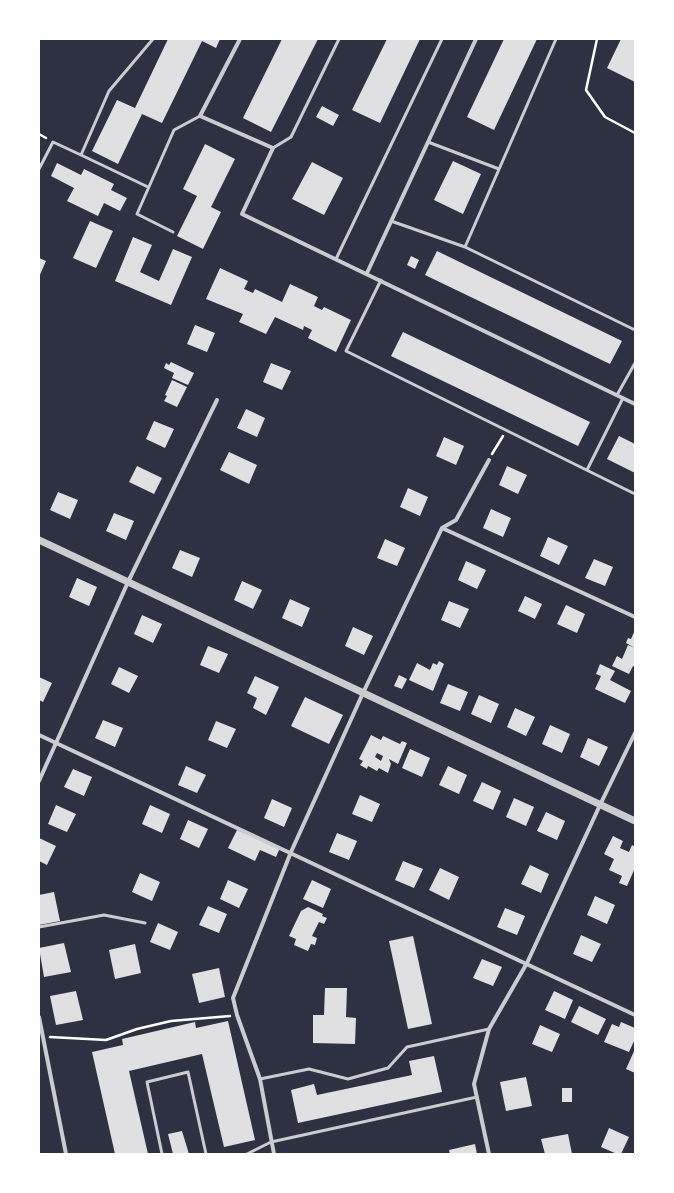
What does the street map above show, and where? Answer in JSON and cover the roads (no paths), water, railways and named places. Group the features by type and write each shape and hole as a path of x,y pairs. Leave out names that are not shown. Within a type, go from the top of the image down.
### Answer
{"street":[{"path":"240,39 200,116 273,148 242,214 367,273 635,404"},
{"path":"367,273 476,39"},
{"path":"39,781 128,582 217,400"},
{"path":"274,1154 260,1079 237,1016 233,998 291,852 363,694 442,528 456,520 489,460"},
{"path":"442,528 635,618"},
{"path":"39,540 635,821"},
{"path":"489,1154 474,1084 489,1029 527,963 635,733"},
{"path":"39,734 635,1015"},
{"path":"39,1017 66,1154"}],"lane":[{"path":"81,155 109,91 153,39"},
{"path":"273,148 292,137 338,39"},
{"path":"336,259 442,39"},
{"path":"464,247 556,39"},
{"path":"173,232 137,214 174,130 200,116"},
{"path":"39,169 53,142 148,187"},
{"path":"428,142 499,169"},
{"path":"391,221 464,247 635,330"},
{"path":"381,280 346,352 635,494"},
{"path":"617,396 635,363"},
{"path":"587,470 623,398"},
{"path":"39,927 104,915 145,923"},
{"path":"260,1079 309,1069 348,1079 388,1068 407,1047 489,1029"},
{"path":"162,1154 147,1082 188,1072 206,1154"},
{"path":"247,1154 271,1142 477,1097"}]}
